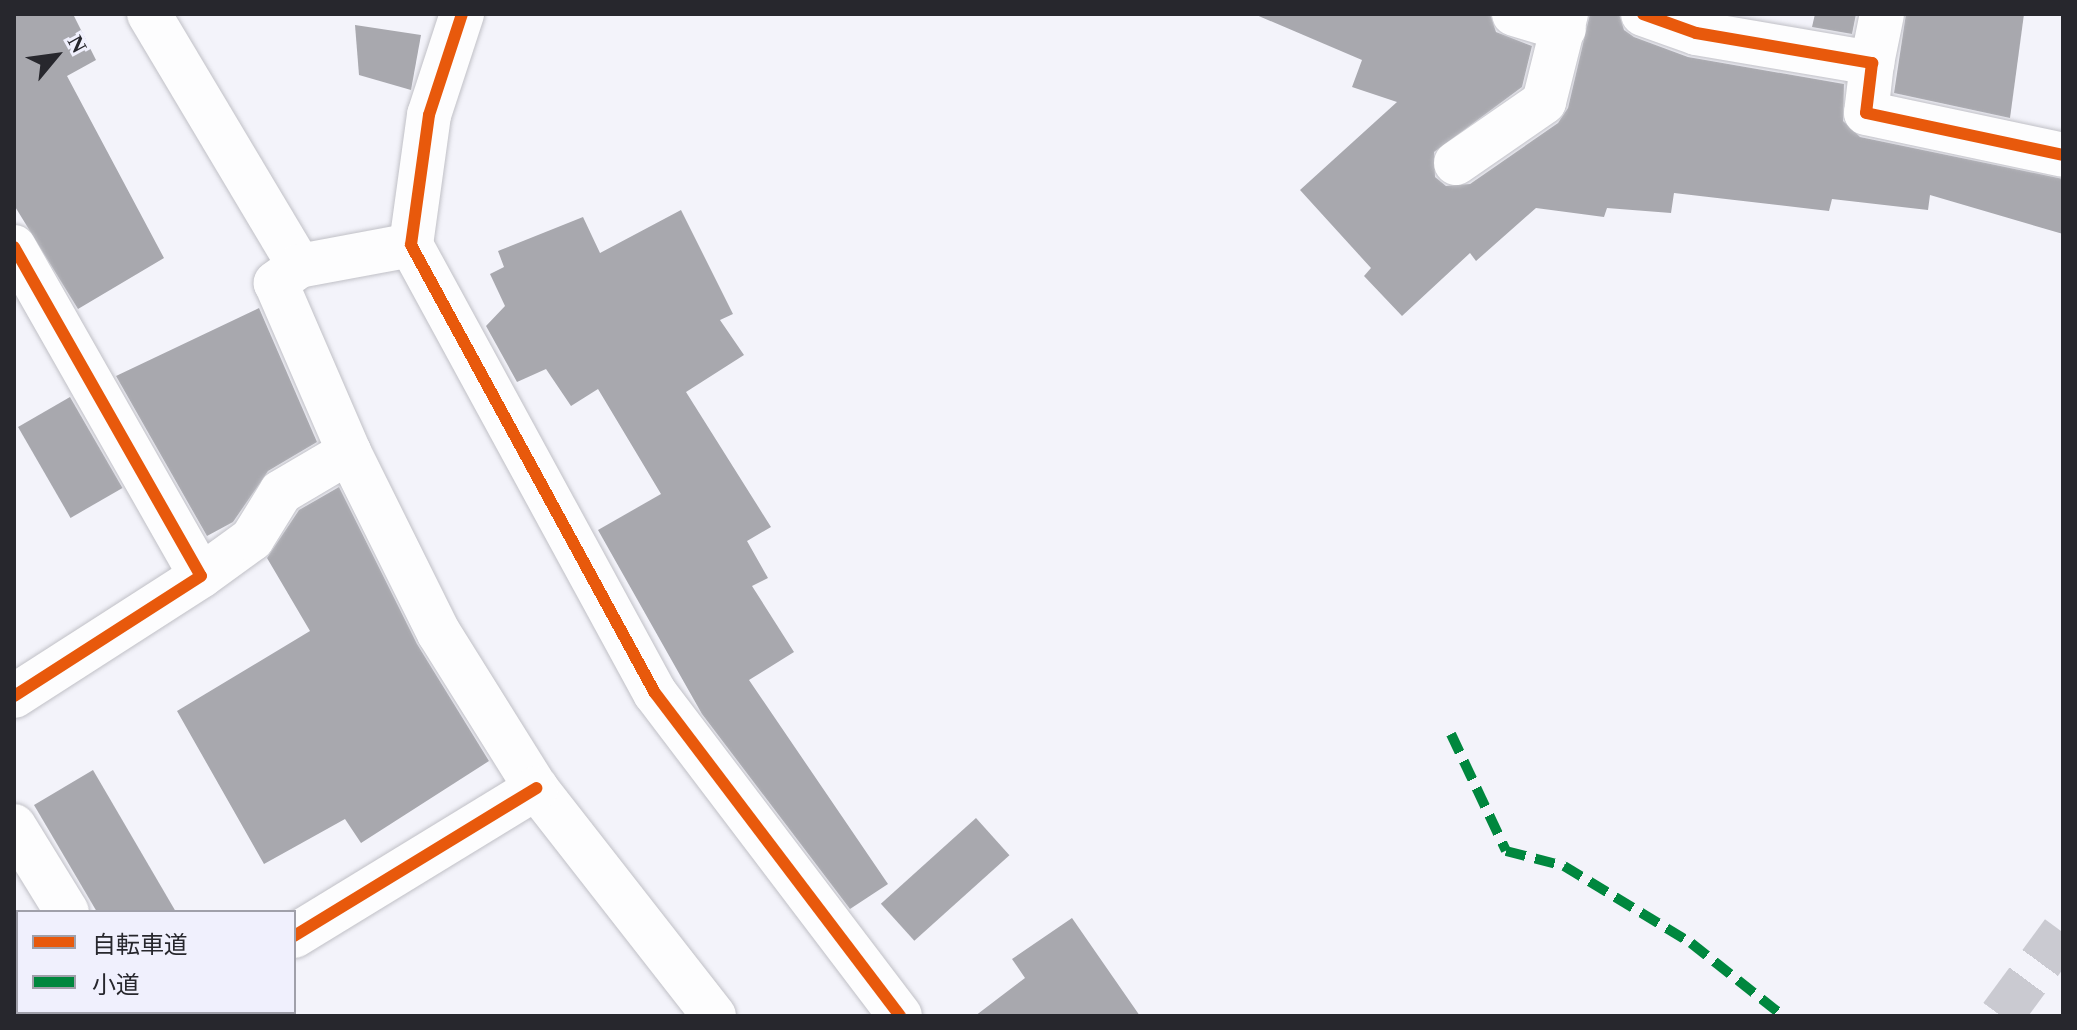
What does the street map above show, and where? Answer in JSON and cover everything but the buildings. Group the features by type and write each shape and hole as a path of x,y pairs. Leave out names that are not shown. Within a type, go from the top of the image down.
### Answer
{"street":[{"path":"149,14 299,266"},
{"path":"462,14 429,115 411,245 655,693 900,1016"},
{"path":"1456,163 1544,102 1565,21 1514,14"},
{"path":"1643,14 1696,33 1872,63"},
{"path":"1882,14 1866,113 2063,155"},
{"path":"411,245 299,266 276,283 349,452 439,633 536,788 714,1016"},
{"path":"14,247 201,576"},
{"path":"14,696 201,576 252,539 281,492 349,452"},
{"path":"296,935 536,788"},
{"path":"14,826 66,910"}],"tunnel":[{"path":"2001,1016 2063,932"}],"marked path":[{"path":"1451,734 1506,851 1564,866 1691,943 1783,1016"}],"cycle path":[{"path":"462,14 429,115 411,245 655,693 900,1016"},
{"path":"1643,14 1696,33 1872,63 1866,113 2063,155"},
{"path":"14,247 201,576 14,696"},
{"path":"296,935 536,788"}]}
